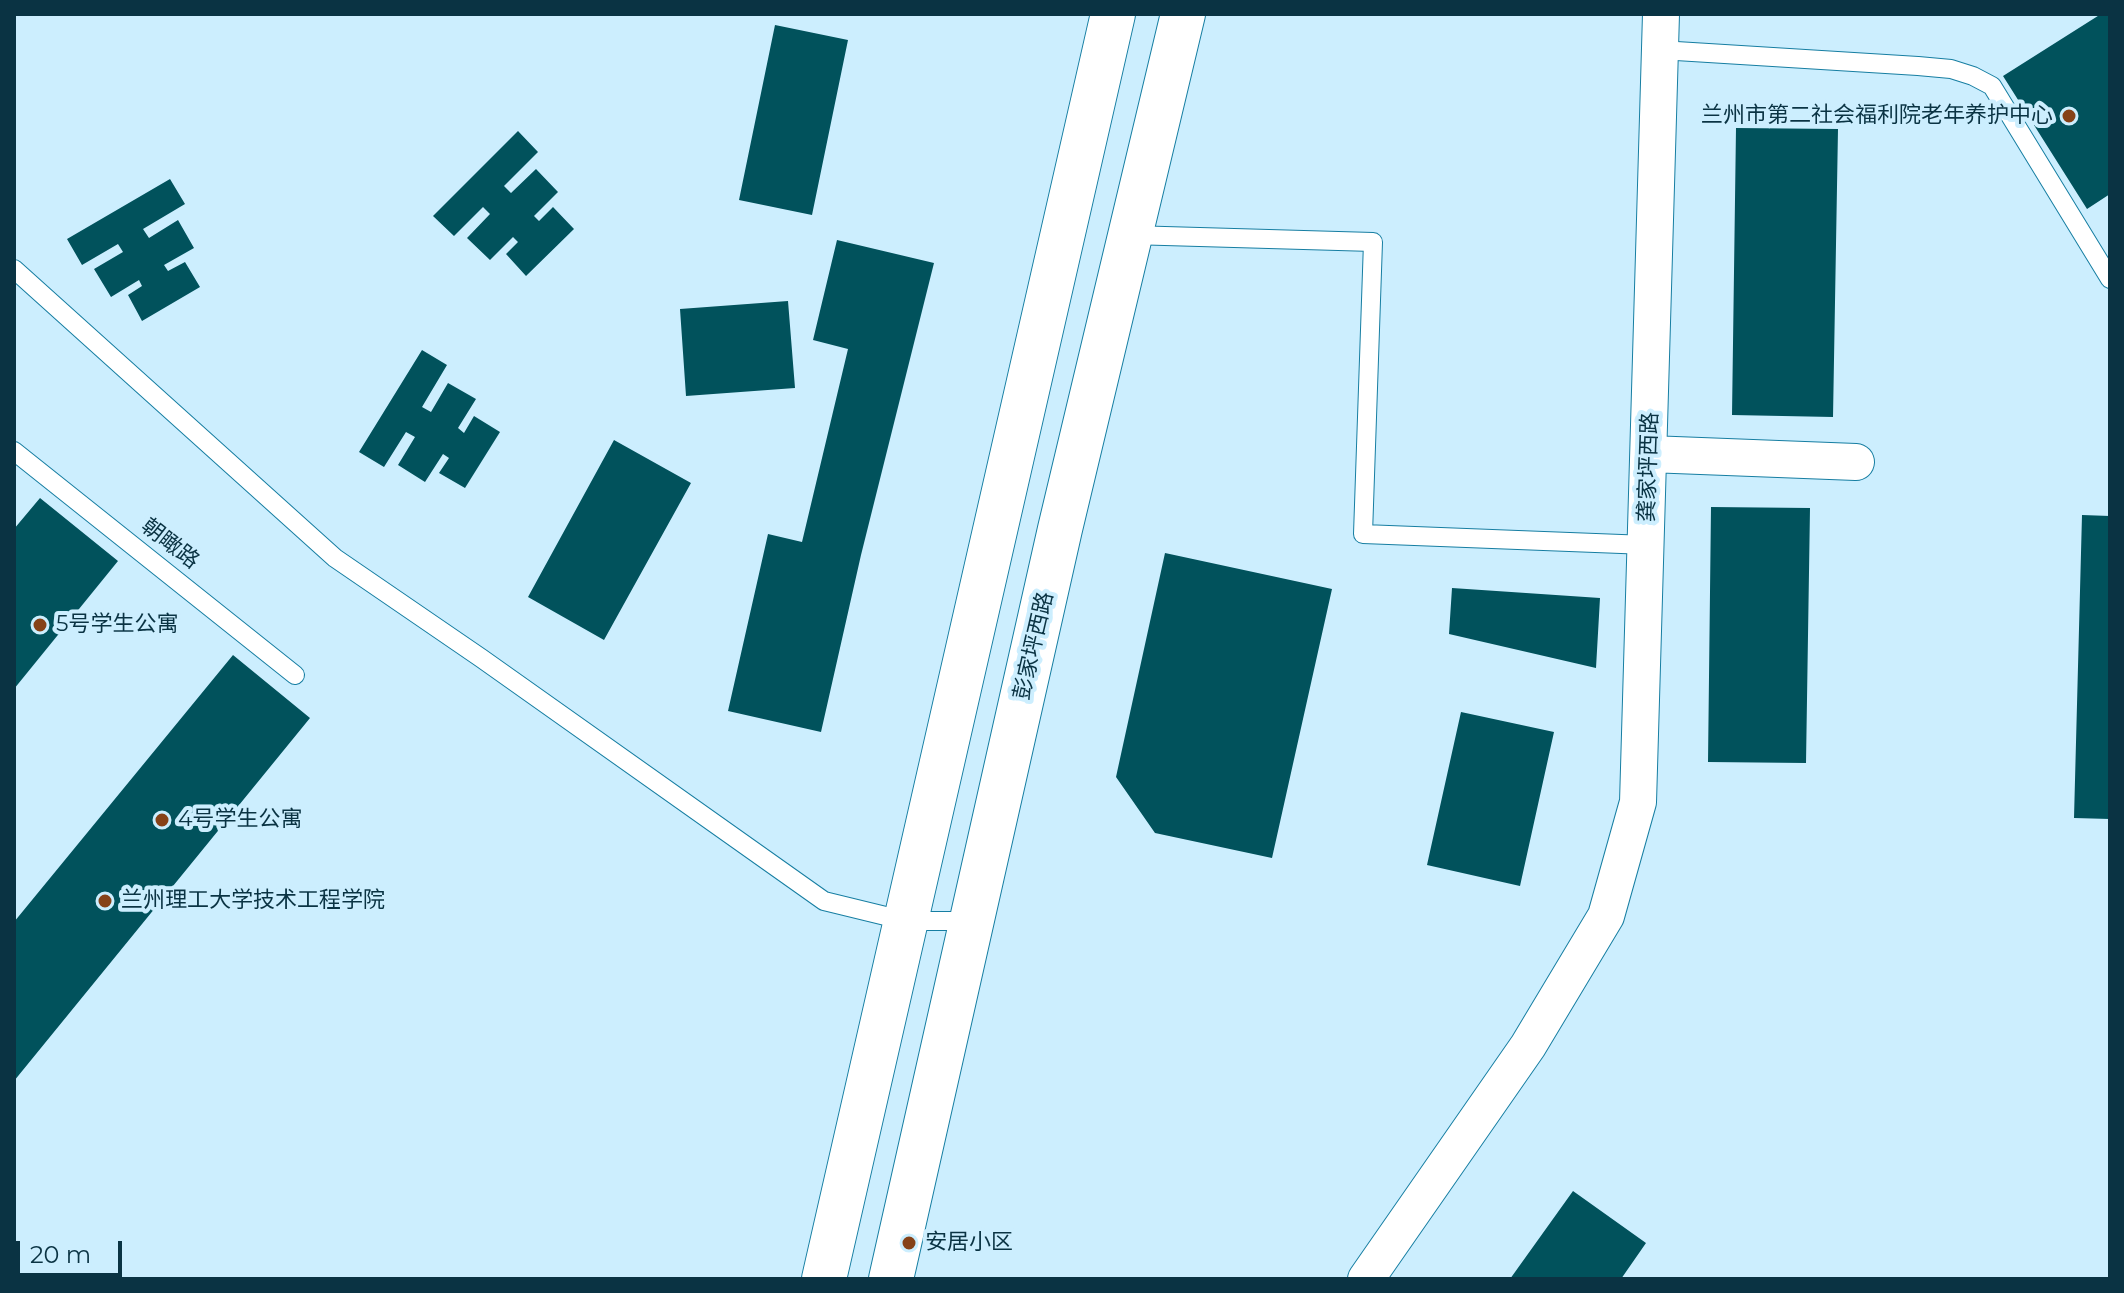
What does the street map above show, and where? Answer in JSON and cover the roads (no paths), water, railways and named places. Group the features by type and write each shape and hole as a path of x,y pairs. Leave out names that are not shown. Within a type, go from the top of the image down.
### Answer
{"main road":[{"path":"824,1279 1113,14"},
{"name":"彭家坪西路","path":"891,1279 1060,529 1183,14"}],"street":[{"name":"龚家坪西路","path":"1366,1279 1528,1046 1606,916 1638,802 1661,14"},
{"path":"1649,454 1856,462"}],"lane":[{"path":"1660,50 1918,66 1951,69 1973,76 1992,86 2110,279"},
{"path":"1130,235 1373,242 1363,534 1647,545"},
{"path":"14,269 335,558 824,901 906,921 972,921"},
{"name":"朝瞰路","path":"16,457 295,675"}],"place":[{"name":"兰州市第二社会福利院老年养护中心","path":"2069,116"},
{"name":"5号学生公寓","path":"40,625"},
{"name":"4号学生公寓","path":"162,820"},
{"name":"兰州理工大学技术工程学院","path":"105,901"},
{"name":"安居小区","path":"909,1243"}]}
